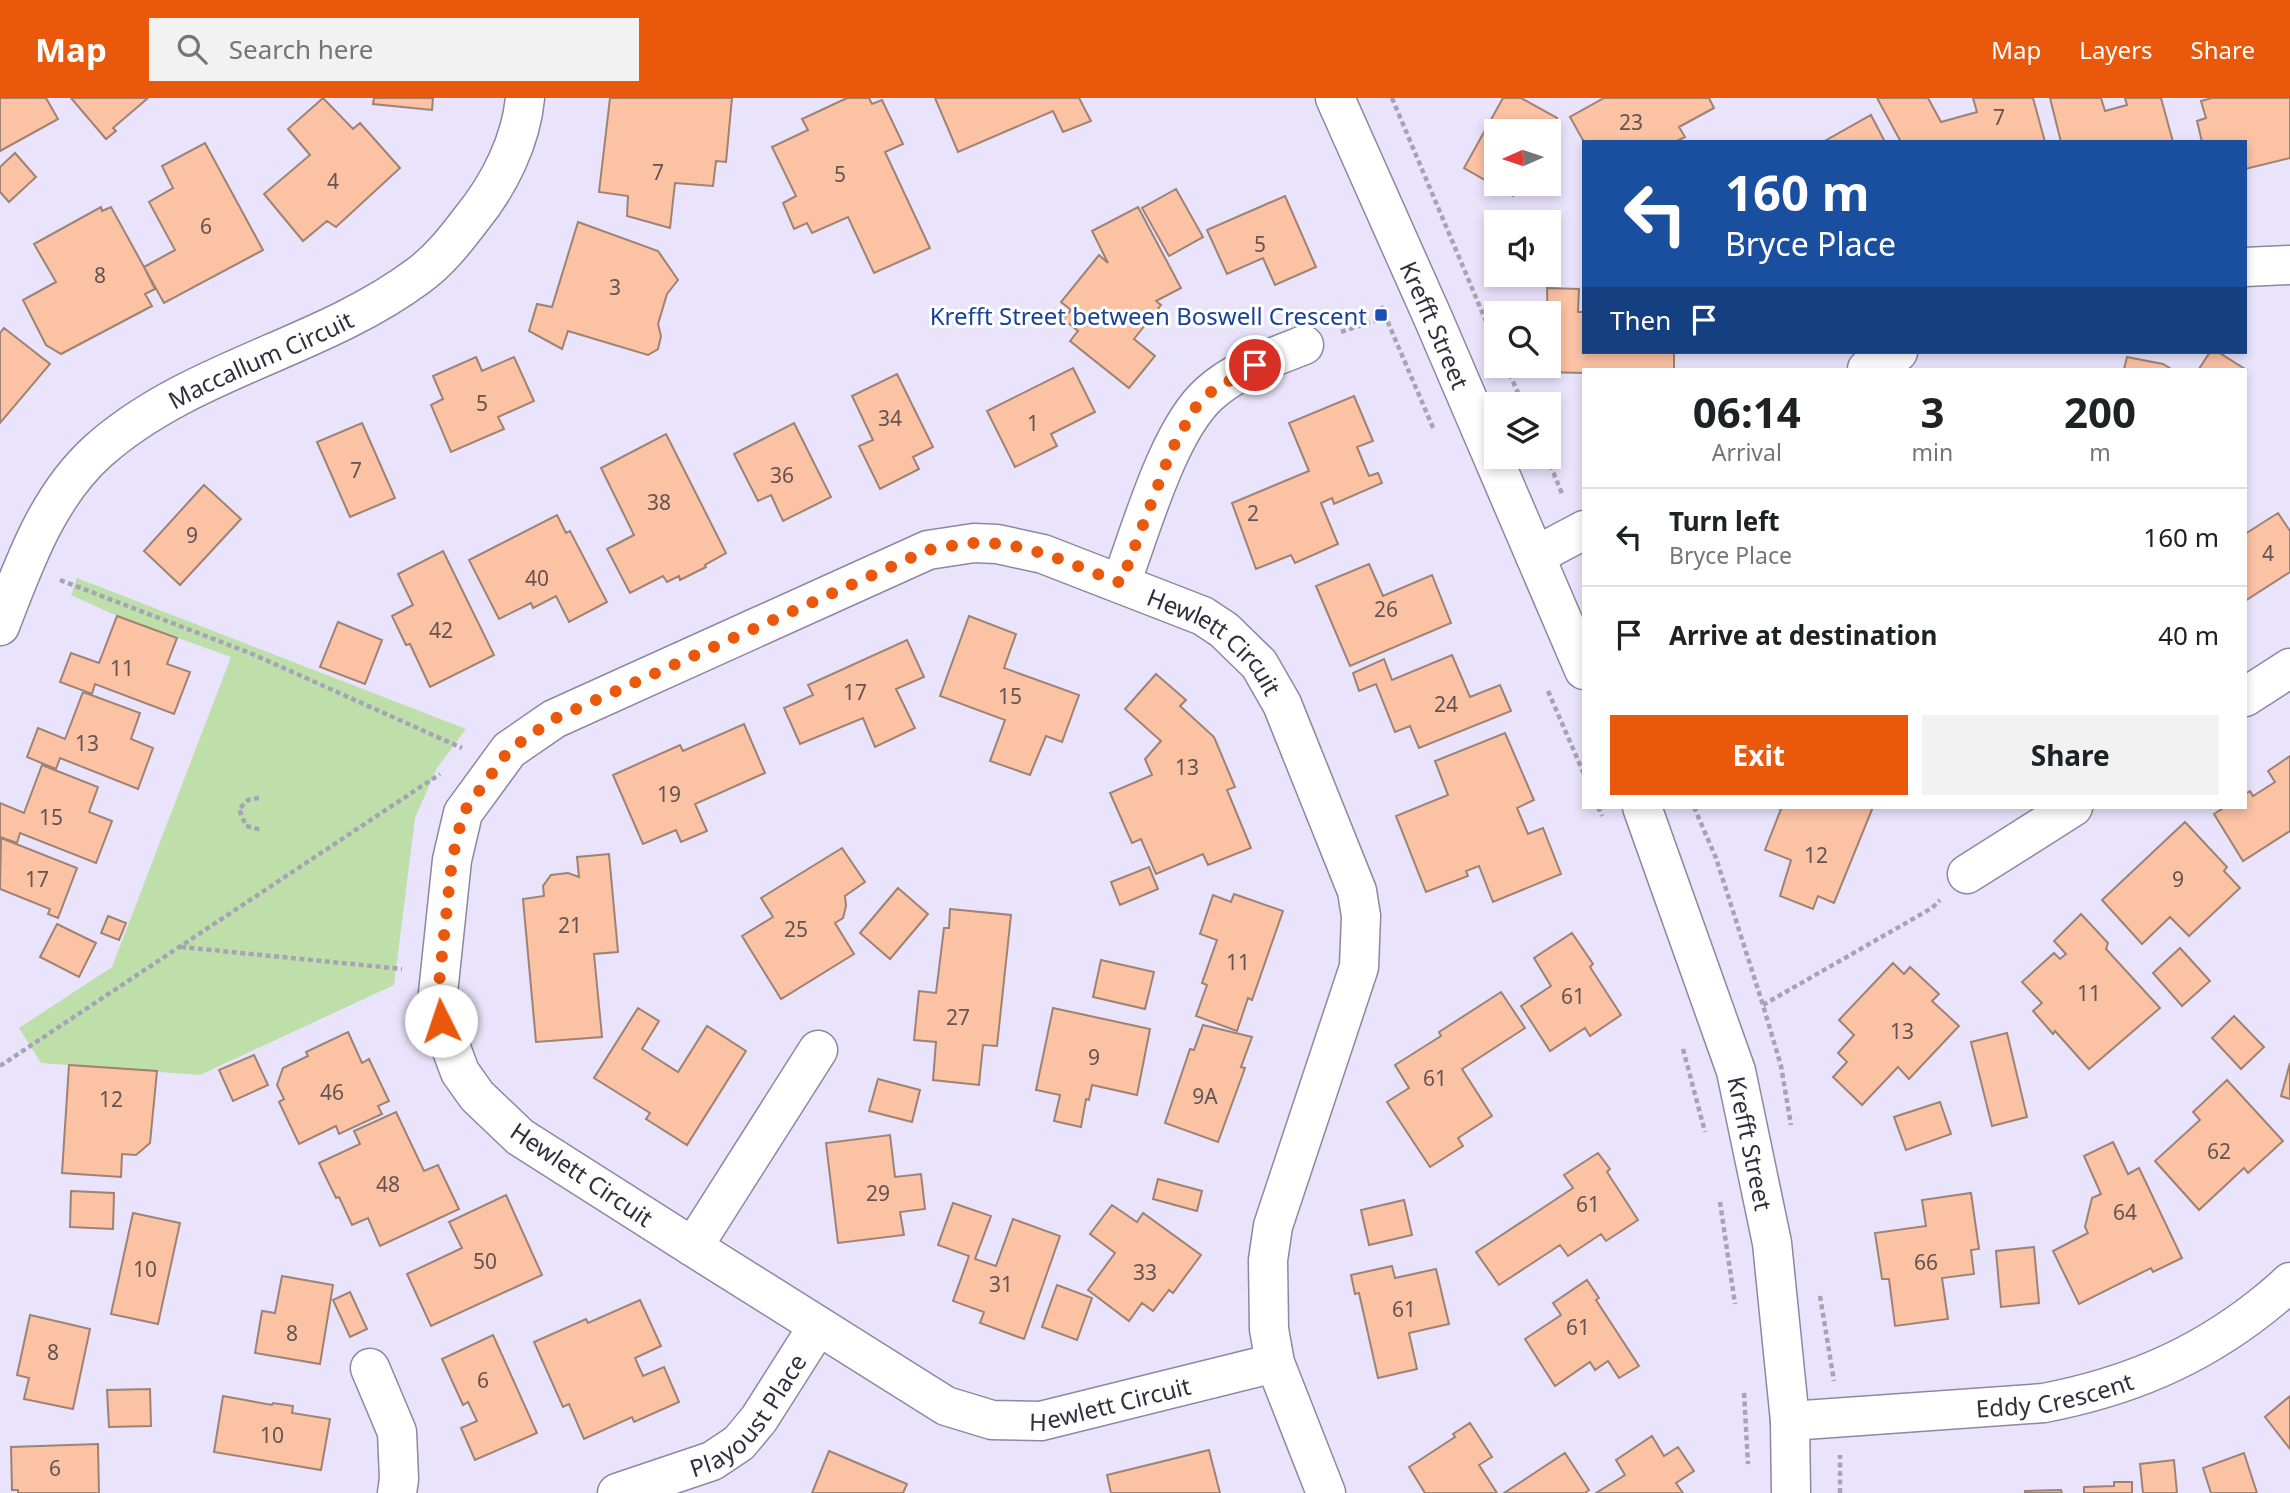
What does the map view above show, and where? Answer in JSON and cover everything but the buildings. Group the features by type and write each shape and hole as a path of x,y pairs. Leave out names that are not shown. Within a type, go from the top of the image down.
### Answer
{"street":[{"name":"Maccallum Circuit","path":"0,626 17,558 54,503 95,453 121,432 180,396 357,315 419,275 445,252 488,198 505,169 526,98"},
{"name":"Krefft Street","path":"1335,98 1582,665"},
{"path":"2247,267 2290,265"},
{"path":"1121,583 1171,451 1194,409 1211,392 1255,365 1304,345"},
{"path":"1869,368 1894,354"},
{"path":"1535,556 1582,531"},
{"name":"Hewlett Circuit","path":"1275,1363 1041,1421 992,1420 946,1406 520,1137 477,1096 460,1072 441,1021 438,993 452,860 463,813 509,750 554,719 928,550 974,542 1043,554 1203,616 1224,630 1259,664 1282,704 1357,891 1361,916 1359,967 1273,1226 1268,1260 1269,1329 1275,1363 1326,1493"},
{"path":"2247,696 2290,668"},
{"name":"Krefft Street","path":"1643,809 1736,1071 1772,1243 1790,1421 1791,1493"},
{"path":"1967,874 2070,809"},
{"path":"694,1247 818,1050"},
{"name":"Eddy Crescent","path":"1790,1421 2044,1403 2084,1395 2160,1370 2228,1333 2290,1282"},
{"name":"Playoust Place","path":"617,1493 712,1461 739,1443 759,1419 818,1326"},
{"path":"370,1368 397,1432 397,1493"}],"path":[{"path":"1392,98 1484,316"},
{"path":"1304,345 1426,303"},
{"path":"17,558 250,653 472,753 509,750"},
{"path":"0,1066 449,768"},
{"path":"259,799 248,800 239,809 246,826 262,830"},
{"path":"1599,809 1603,819"},
{"path":"1763,1004 1932,908 1967,874"},
{"path":"180,947 440,973"},
{"path":"1681,1042 1708,1143"},
{"path":"1719,1196 1735,1305"},
{"path":"1744,1386 1748,1466"}],"green space":[{"path":"77,578 466,729 437,768 415,818 394,985 200,1075 41,1063 19,1028 112,967 231,657 117,616 71,595"}],"place":[{"name":"Krefft Street between Boswell Crescent","path":"1381,315"}],"route":[{"path":"441,1021 438,993 452,860 463,813 509,750 554,719 928,550 974,542 997,544 1043,554 1121,583 1171,451 1194,409 1211,392 1255,365"}]}
